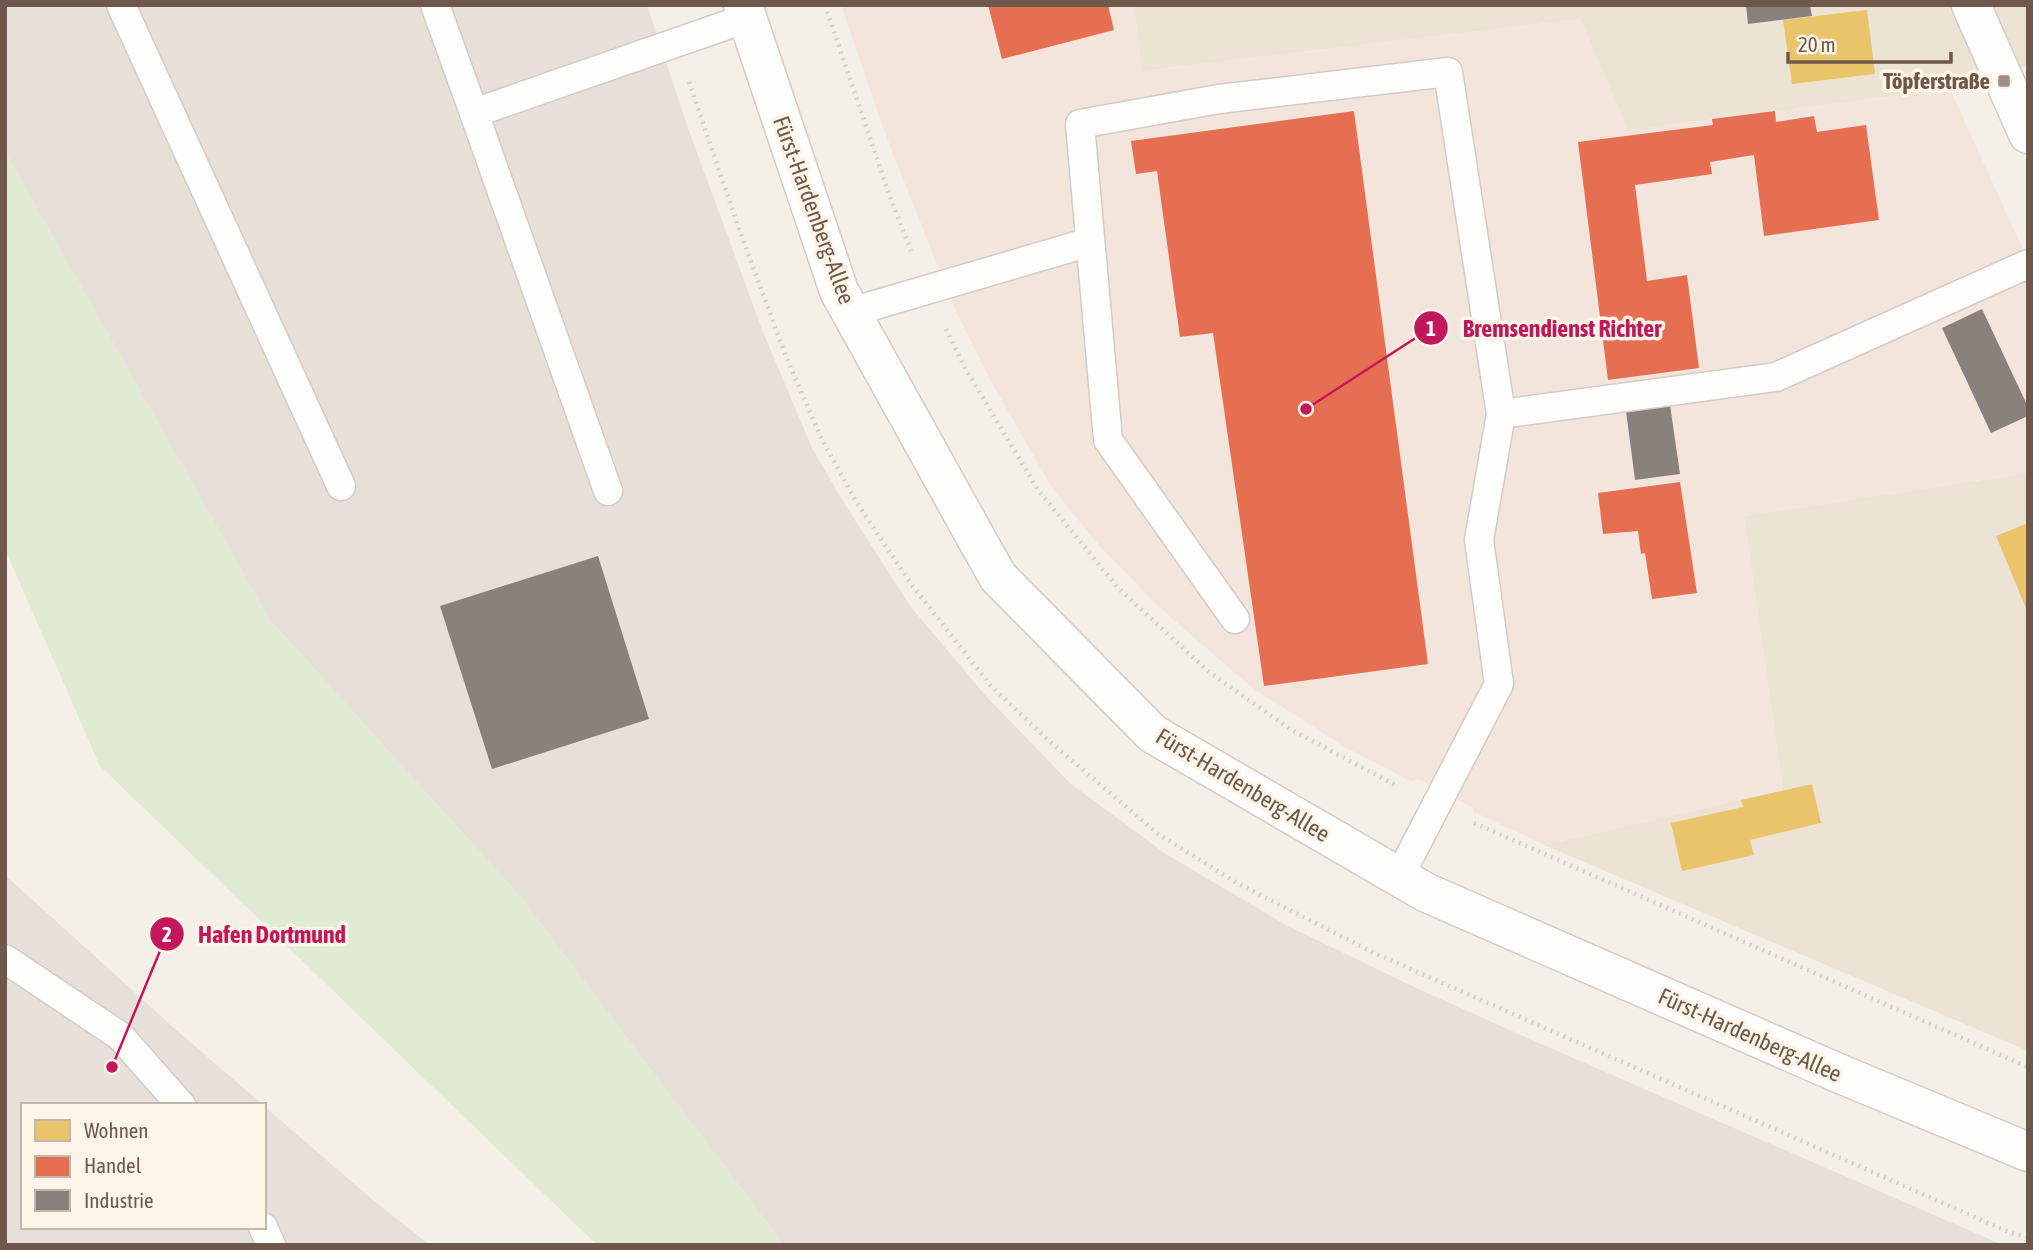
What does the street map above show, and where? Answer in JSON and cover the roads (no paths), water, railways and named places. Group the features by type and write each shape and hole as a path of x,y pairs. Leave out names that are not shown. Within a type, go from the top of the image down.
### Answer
{"street":[{"path":"1971,5 2028,134"},
{"name":"Fürst-Hardenberg-Allee","path":"745,11 839,291 999,577 1153,734 1425,892 1666,999 2028,1152"}],"lane":[{"path":"121,5 341,486"},
{"path":"435,5 608,491"},
{"path":"474,113 745,11"},
{"path":"1235,619 1108,440 1080,124 1219,99 1448,72 1501,414 1479,540 1499,684 1399,877"},
{"path":"851,312 1090,242"},
{"path":"1501,414 1776,377 2028,264"},
{"path":"5,959 120,1037 179,1103"},
{"path":"264,1229 271,1245"}],"place":[{"name":"Töpferstraße","path":"2004,81"},
{"name":"Bremsendienst Richter","path":"1306,409"},
{"name":"Hafen Dortmund","path":"112,1067"}]}
